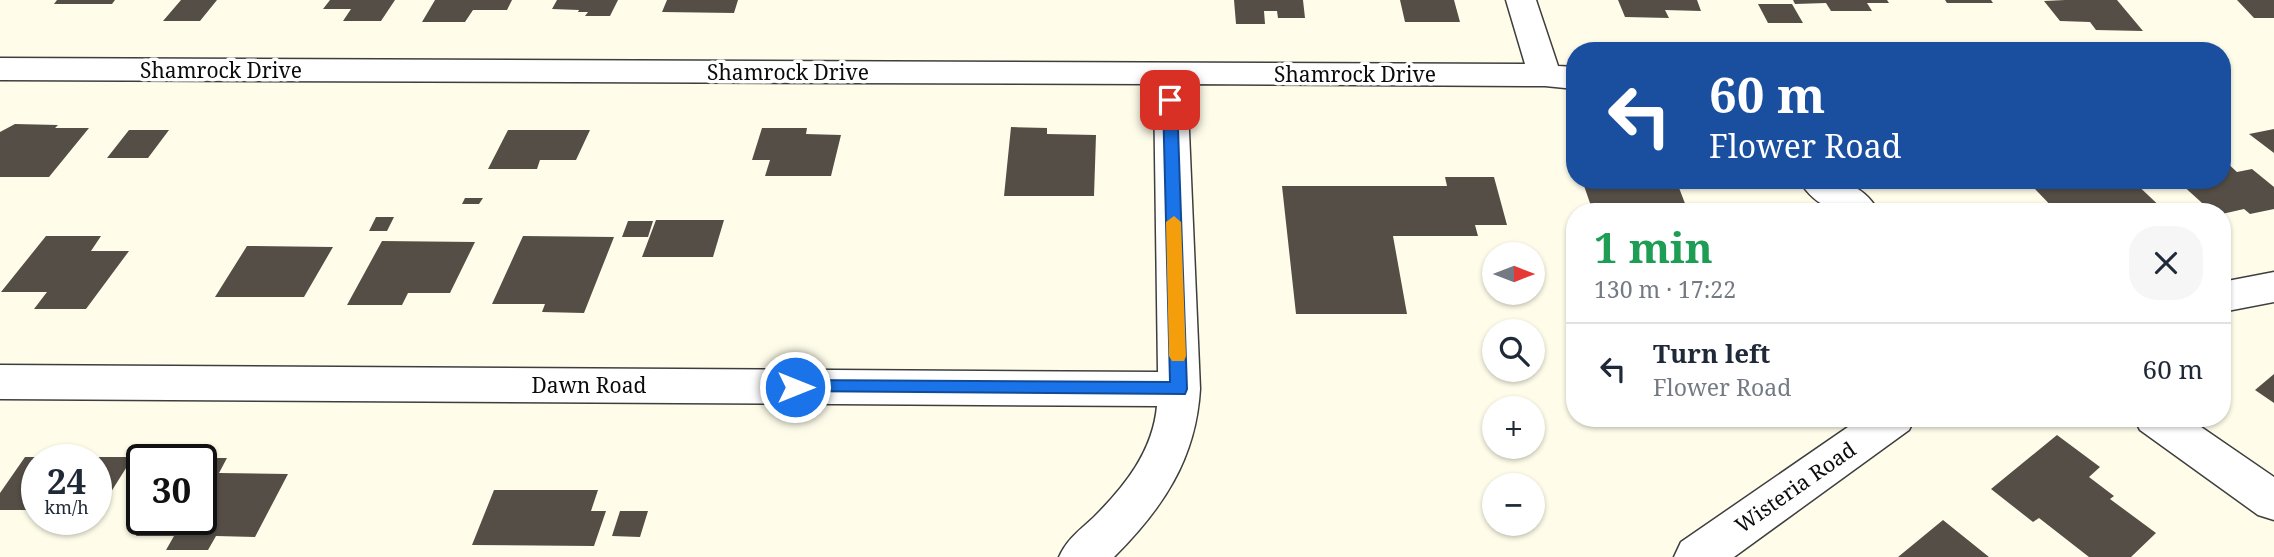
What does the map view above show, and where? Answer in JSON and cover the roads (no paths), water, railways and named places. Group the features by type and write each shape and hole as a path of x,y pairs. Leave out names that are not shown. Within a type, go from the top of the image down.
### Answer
{"street":[{"path":"1521,0 1560,76"},
{"name":"Shamrock Drive","path":"0,69 1560,76"},
{"path":"1082,557 1111,532 1139,497 1163,458 1175,426 1179,389 1170,73"},
{"path":"1829,189 1849,203"},
{"path":"2231,296 2274,287"},
{"name":"Dawn Road","path":"0,382 1179,389"},
{"name":"Wisteria Road","path":"1708,554 1882,427"},
{"path":"2168,427 2274,501"}]}
